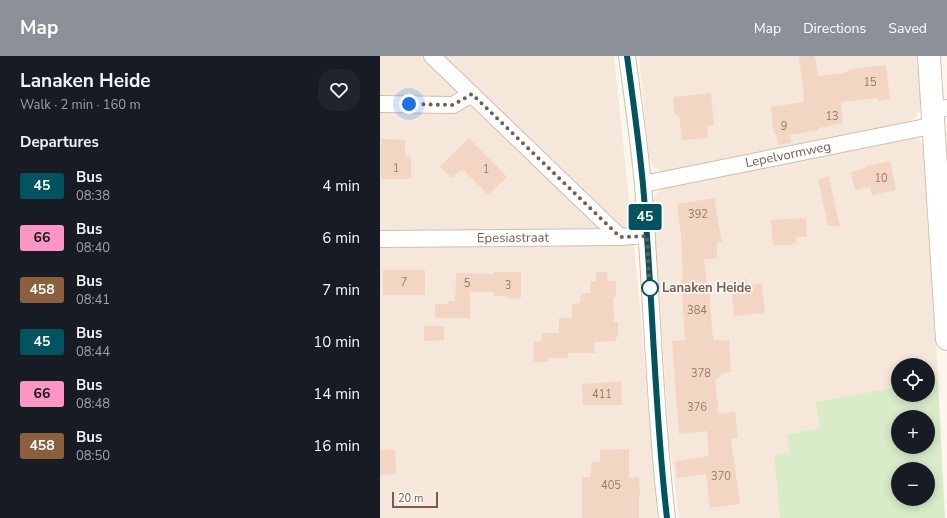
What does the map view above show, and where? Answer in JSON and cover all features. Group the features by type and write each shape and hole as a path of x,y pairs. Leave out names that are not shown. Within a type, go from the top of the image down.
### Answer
{"main road":[{"path":"929,56 938,115 947,339"}],"street":[{"path":"432,56 620,237"},
{"path":"627,56 643,184 656,392 667,518"},
{"path":"380,104 453,105 472,94"},
{"name":"Lepelvormweg","path":"643,184 921,128 938,115"},
{"name":"Epesiastraat","path":"380,239 647,236"}],"shaded area":[{"path":"380,56 614,56 640,305 657,518 380,518"},
{"path":"639,56 922,56 923,105 915,118 905,124 664,174 654,167 649,158"},
{"path":"914,137 919,140 924,147 938,380 935,380 935,358 891,358 891,388 815,402 821,428 787,434 791,452 774,455 780,518 679,518 669,440 653,198 663,186"}],"green space":[{"path":"935,380 938,380 945,518 780,518 774,455 790,452 787,434 821,428 815,402 891,388 891,402 935,402"}],"building":[{"path":"799,56 815,56 818,76 844,73 851,69 886,65 890,99 879,101 878,98 841,102 843,123 819,128 819,130 790,135 791,143 778,145 776,134 774,134 771,107 803,102 804,99"},
{"path":"711,93 714,125 707,126 708,138 682,140 679,115 675,115 673,97"},
{"path":"469,138 507,177 488,195 462,169 451,178 440,166"},
{"path":"381,139 405,140 405,156 411,157 411,179 381,179"},
{"path":"890,161 896,190 872,195 870,187 855,190 851,172 866,168 866,166"},
{"path":"829,176 840,226 828,226 818,179"},
{"path":"714,198 722,242 717,242 717,259 704,259 707,285 709,289 713,340 729,340 731,372 722,373 715,380 719,414 735,412 738,438 731,439 740,504 710,508 706,474 677,478 675,461 709,456 707,431 679,434 672,341 685,340 681,280 683,279 681,235 677,204"},
{"path":"806,218 807,237 796,237 796,243 792,243 792,245 773,245 771,220"},
{"path":"383,270 425,270 425,295 383,295"},
{"path":"494,272 521,272 521,298 508,299 508,296 494,296 494,292 470,292 470,318 435,318 435,304 448,304 448,301 455,301 456,273 494,274"},
{"path":"596,272 607,272 608,281 616,281 616,297 613,297 614,322 618,322 618,337 616,337 616,341 594,342 595,353 568,353 568,358 548,358 548,362 534,362 533,342 541,342 542,333 559,333 559,318 572,318 572,304 580,303 581,293 590,293 590,281 596,281"},
{"path":"747,279 748,285 762,284 765,313 734,316 731,281"},
{"path":"424,326 444,326 444,340 424,341"},
{"path":"621,381 622,405 583,405 582,384"},
{"path":"395,449 396,474 380,475 380,450"},
{"path":"629,449 629,478 639,477 639,518 582,518 582,477 590,477 592,462 600,462 600,450"}],"bus line":[{"name":"45","path":"627,56 643,184 654,369 667,518"}],"place":[{"name":"Lanaken Heide","path":"650,288"}],"route":[{"path":"409,104 453,105 472,94 620,237 647,236 650,295 650,288"}]}
